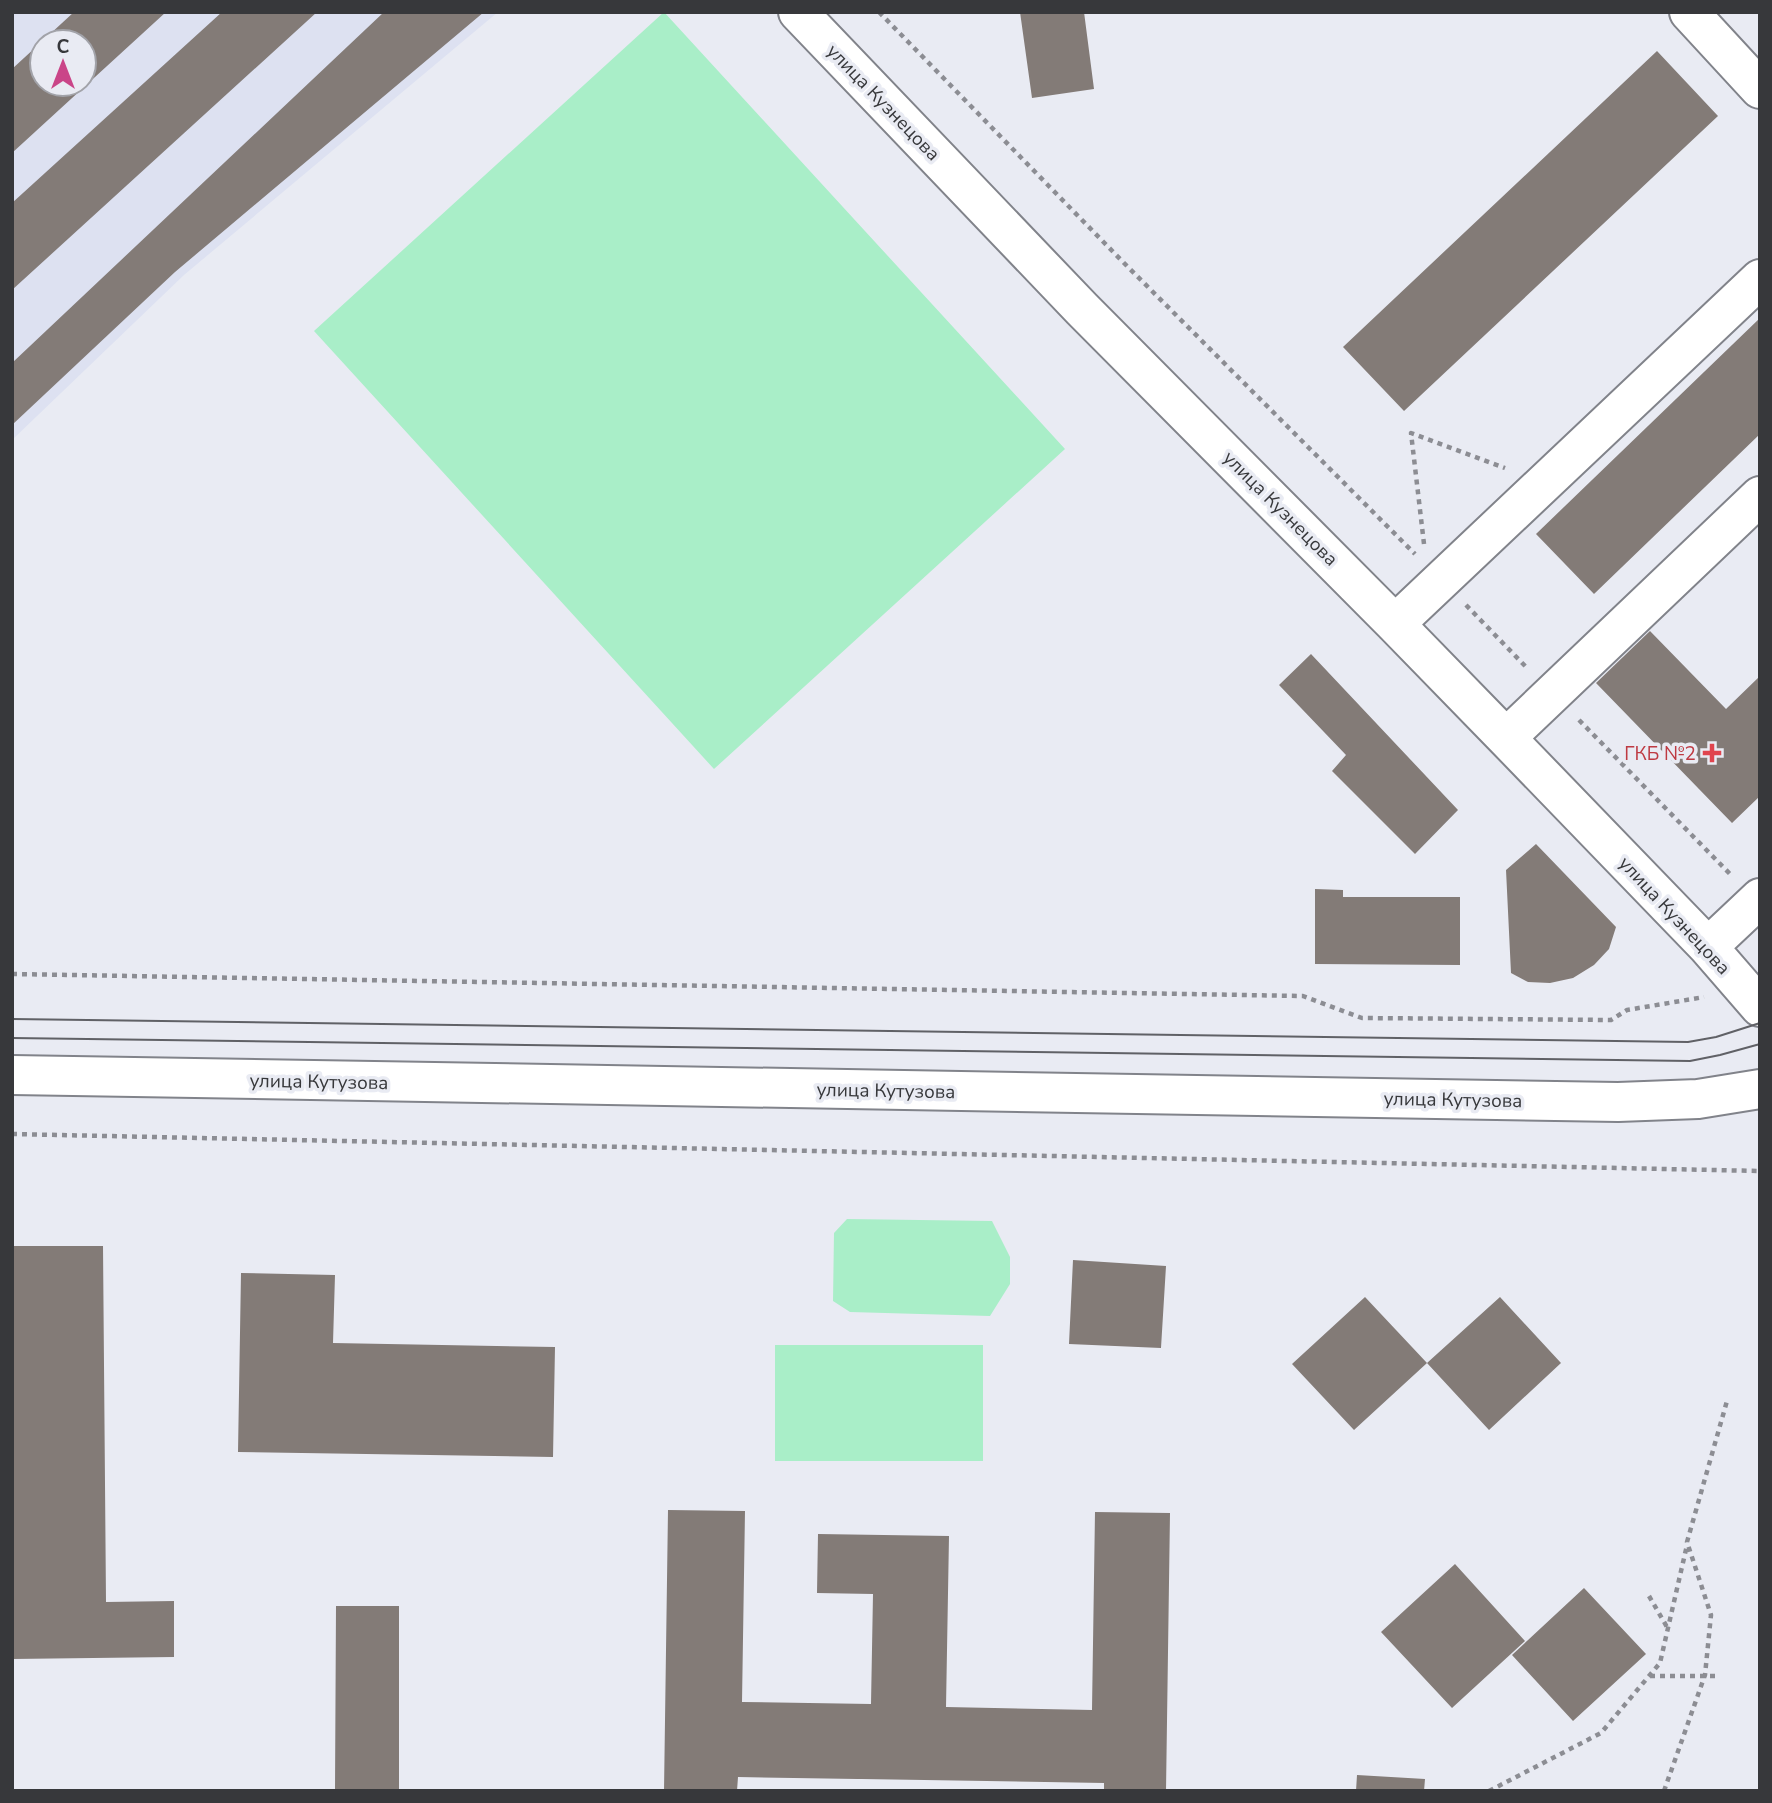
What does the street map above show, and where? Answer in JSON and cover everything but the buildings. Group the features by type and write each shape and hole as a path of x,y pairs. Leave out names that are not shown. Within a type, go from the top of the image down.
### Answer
{"main road":[{"name":"улица Кузнецова","path":"798,12 1082,309 1506,738 1708,947 1751,997"},
{"path":"1689,12 1760,89"},
{"path":"1395,624 1434,573 1546,482 1760,279"},
{"path":"1506,738 1760,496"},
{"path":"1708,947 1758,900"},
{"name":"улица Кутузова","path":"12,1076 1618,1102 1698,1099 1760,1089"}],"path":[{"path":"879,12 1124,264 1758,900"},
{"path":"1434,573 1411,433 1546,482"},
{"path":"12,974 1303,996 1362,1018 1611,1020 1627,1010 1730,992 1751,997"},
{"path":"12,1134 1760,1171"},
{"path":"1489,1791 1601,1733 1660,1663 1688,1542 1727,1401"},
{"path":"1664,1791 1705,1675 1711,1615 1688,1542"},
{"path":"1649,1595 1668,1628"},
{"path":"1649,1676 1719,1676"}],"shaded area":[{"path":"12,12 498,12 184,275 12,440"}],"green space":[{"path":"664,12 1065,449 714,769 314,331"},
{"path":"847,1219 992,1221 1010,1257 1010,1284 990,1316 850,1312 833,1301 834,1233"},
{"path":"775,1345 983,1345 983,1461 775,1461"}],"tram line":[{"path":"12,1019 1688,1042 1716,1037 1760,1023"},
{"path":"12,1038 1690,1061 1760,1044"}],"place":[{"name":"ГКБ №2","path":"1712,753"}]}
